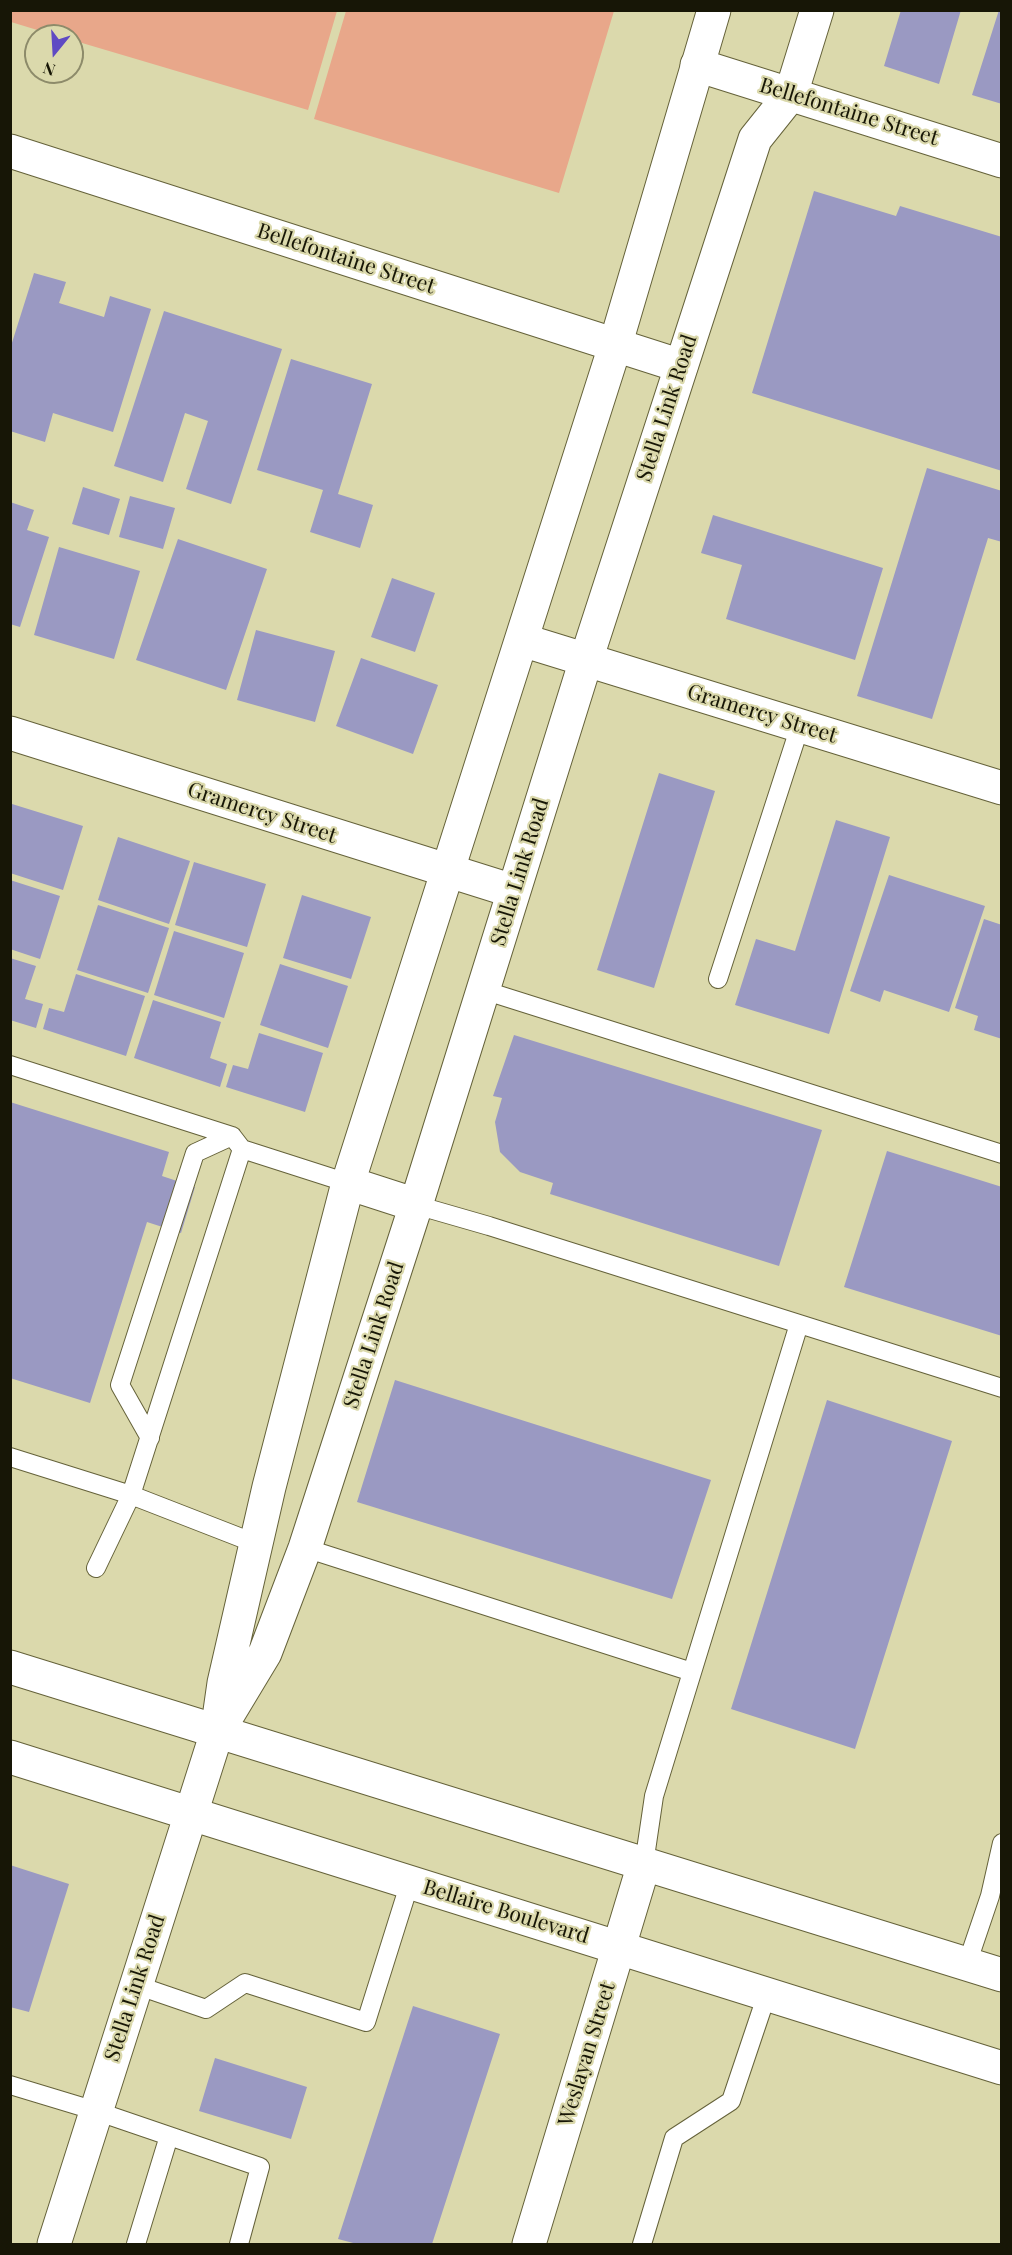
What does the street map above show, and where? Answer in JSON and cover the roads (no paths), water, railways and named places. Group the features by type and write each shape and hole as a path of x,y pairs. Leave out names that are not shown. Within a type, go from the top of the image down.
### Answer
{"main road":[{"name":"Stella Link Road","path":"54,2244 217,1732 224,1683 269,1487 348,1183 615,346 714,10"},
{"name":"Stella Link Road","path":"217,1732 265,1653 305,1548 416,1205 586,660 755,139 791,94 817,10"},
{"name":"Bellefontaine Street","path":"697,65 1002,161"},
{"name":"Bellefontaine Street","path":"10,151 681,366"},
{"name":"Gramercy Street","path":"522,640 1002,788"},
{"name":"Gramercy Street","path":"10,733 513,891"},
{"path":"348,1183 416,1205"},
{"path":"10,1667 1002,1975"},
{"name":"Bellaire Boulevard","path":"10,1757 1002,2068"},
{"name":"Weslayan Street","path":"529,2244 644,1864"}],"lane":[{"path":"718,979 800,726"},
{"path":"483,990 1002,1155"},
{"path":"10,1065 237,1142 348,1183"},
{"path":"96,1568 132,1495 237,1142"},
{"path":"150,1438 120,1384 195,1153 237,1142"},
{"path":"416,1205 1002,1388"},
{"path":"644,1864 654,1796 799,1324"},
{"path":"10,1456 132,1495 257,1544"},
{"path":"305,1548 692,1672"},
{"path":"968,1964 990,1896 1002,1843"},
{"path":"136,1984 206,2009 245,1983 366,2022 410,1882"},
{"path":"642,2244 674,2138 731,2101 767,1994"},
{"path":"10,2085 96,2111 260,2167 239,2244"},
{"path":"135,2244 170,2136"}]}
